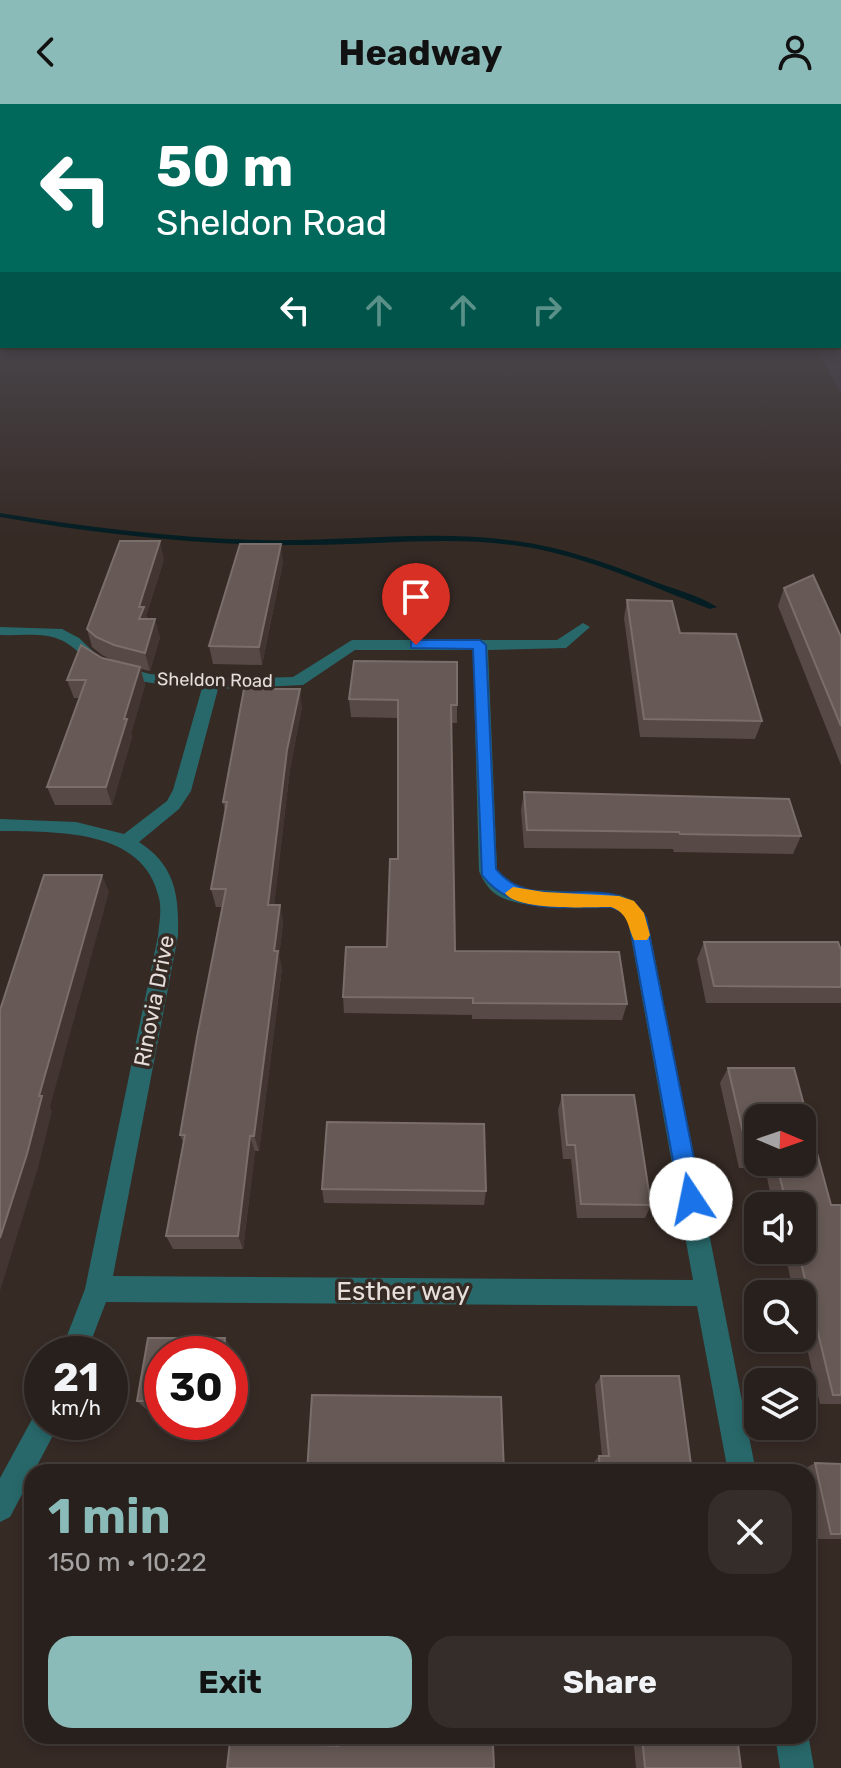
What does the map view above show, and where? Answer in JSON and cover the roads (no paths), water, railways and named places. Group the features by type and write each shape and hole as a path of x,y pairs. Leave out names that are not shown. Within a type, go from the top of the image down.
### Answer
{"street":[{"name":"Sheldon Road","path":"0,631 57,632 74,641 95,661 113,669 149,679 211,684 297,682 352,645 561,645 583,627"},
{"path":"480,645 488,871 500,887 518,896 613,900 627,906 637,918 741,1464"},
{"path":"0,825 62,826 104,832 127,842 173,805 182,791 211,684"},
{"name":"Rinovia Drive","path":"80,1336 98,1289 168,924 170,900 160,872 146,855 127,842"},
{"name":"Esther way","path":"98,1289 709,1293"},
{"path":"0,1507 36,1440"},
{"path":"793,1744 797,1768"}],"waterway":[{"path":"0,515 111,532 185,539 297,543 434,539 516,543 566,553 616,569 713,607"}]}
